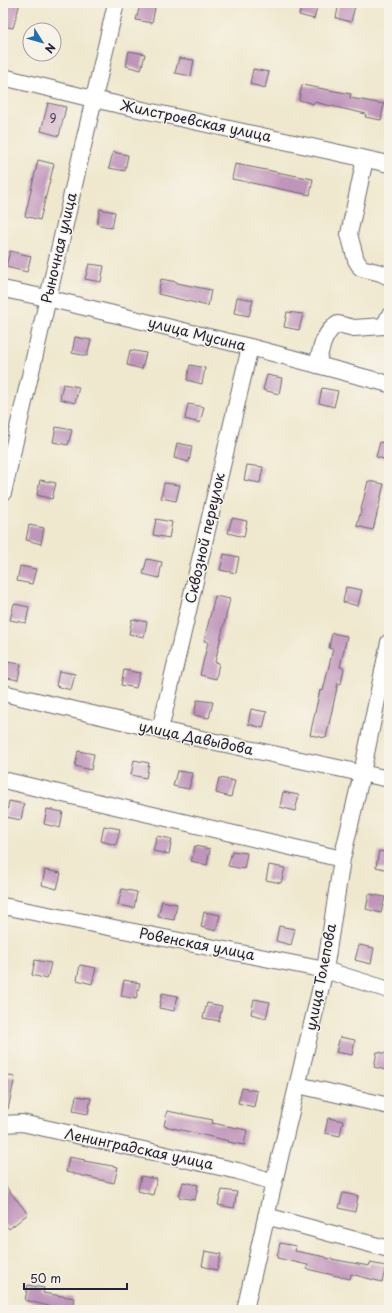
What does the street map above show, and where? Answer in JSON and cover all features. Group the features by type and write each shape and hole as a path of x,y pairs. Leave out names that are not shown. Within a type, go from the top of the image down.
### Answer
{"street":[{"name":"Рыночная улица","path":"3,492 116,3"},
{"name":"Жилстроевская улица","path":"3,77 93,99 389,164"},
{"path":"365,159 349,234 356,260 361,268 381,273 389,277"},
{"name":"улица Мусина","path":"3,289 47,298 250,347 389,384"},
{"path":"317,365 326,334 334,326 338,324 354,328 384,326 389,316"},
{"name":"Сквозной переулок","path":"160,730 250,347"},
{"name":"улица Толепова","path":"245,1310 325,970 342,859 362,773 389,642"},
{"name":"улица Давыдова","path":"3,693 160,730 389,778"},
{"path":"3,780 342,859"},
{"name":"Ровенская улица","path":"3,906 325,970 389,990"},
{"path":"298,1085 389,1106"},
{"path":"3,1131 22,1123"},
{"name":"Ленинградская улица","path":"3,1124 22,1123 238,1171 274,1182"},
{"path":"266,1216 389,1249"}],"building":[{"path":"3,3 20,3 13,28 3,26"},
{"path":"302,3 318,3 314,19 299,15"},
{"path":"339,3 355,6 351,22 336,18"},
{"path":"140,5 155,8 152,23 136,20"},
{"path":"129,51 145,54 141,70 126,66"},
{"path":"179,58 194,60 191,76 175,73"},
{"path":"253,69 269,72 265,88 250,84"},
{"path":"302,85 351,94 350,98 384,104 381,120 365,117 366,114 299,100"},
{"path":"48,103 66,107 59,136 41,131"},
{"path":"113,152 128,155 125,171 109,168"},
{"path":"38,160 54,164 40,220 25,216"},
{"path":"235,164 313,179 310,195 232,179"},
{"path":"100,209 115,212 112,228 97,224"},
{"path":"10,251 31,256 27,272 6,267"},
{"path":"89,264 104,266 101,282 85,279"},
{"path":"161,279 211,290 208,306 158,294"},
{"path":"237,297 253,300 249,316 234,313"},
{"path":"287,312 303,314 299,330 284,327"},
{"path":"75,337 91,340 87,356 72,353"},
{"path":"130,350 146,353 142,369 127,365"},
{"path":"190,365 205,368 202,384 187,380"},
{"path":"267,375 282,378 279,394 263,390"},
{"path":"63,384 79,387 75,403 60,399"},
{"path":"322,388 338,391 334,407 319,403"},
{"path":"188,404 204,407 200,423 185,419"},
{"path":"56,427 72,430 68,445 53,442"},
{"path":"380,442 389,444 389,460 376,457"},
{"path":"177,443 192,446 189,462 174,458"},
{"path":"247,465 263,467 260,483 244,480"},
{"path":"40,480 56,483 52,499 37,495"},
{"path":"368,481 384,484 373,530 357,526"},
{"path":"164,483 180,485 176,501 161,498"},
{"path":"232,518 247,521 244,537 228,533"},
{"path":"156,519 172,522 169,538 153,535"},
{"path":"29,525 44,528 41,544 26,540"},
{"path":"224,554 239,557 236,573 220,570"},
{"path":"147,559 162,562 159,578 143,574"},
{"path":"20,566 36,569 32,584 17,581"},
{"path":"346,587 362,590 358,606 343,602"},
{"path":"215,596 230,599 215,662 219,663 216,679 200,675 208,642 204,641"},
{"path":"14,604 29,607 26,623 10,620"},
{"path":"132,619 147,622 144,637 129,634"},
{"path":"332,633 347,636 340,667 344,668 341,684 338,683 326,738 310,735 320,690 323,691 333,649 329,648"},
{"path":"6,662 21,664 18,680 3,677"},
{"path":"124,670 140,673 136,688 121,685"},
{"path":"59,671 75,674 71,690 56,686"},
{"path":"197,700 213,702 209,718 194,715"},
{"path":"251,709 267,712 263,728 248,724"},
{"path":"78,751 94,754 91,770 75,766"},
{"path":"134,760 149,763 146,778 131,775"},
{"path":"177,771 192,773 189,789 173,786"},
{"path":"219,778 235,781 231,797 216,793"},
{"path":"283,792 299,795 295,811 280,807"},
{"path":"9,801 24,804 21,820 6,817"},
{"path":"47,809 63,812 60,828 44,824"},
{"path":"104,826 120,829 116,845 101,841"},
{"path":"157,836 172,839 169,854 153,851"},
{"path":"195,846 210,849 207,865 191,861"},
{"path":"232,851 247,853 244,869 228,866"},
{"path":"379,851 389,853 389,870 376,867"},
{"path":"269,865 285,868 281,883 266,880"},
{"path":"45,870 61,873 57,889 42,885"},
{"path":"122,889 137,892 134,908 118,905"},
{"path":"369,894 385,897 381,913 366,909"},
{"path":"162,901 177,904 174,920 158,917"},
{"path":"204,912 220,915 216,931 201,927"},
{"path":"279,926 295,929 291,945 276,941"},
{"path":"359,945 374,948 371,964 355,960"},
{"path":"35,960 51,963 47,979 32,975"},
{"path":"80,965 96,968 92,984 77,980"},
{"path":"124,980 140,983 136,999 121,996"},
{"path":"162,993 178,996 174,1011 159,1008"},
{"path":"254,999 270,1002 266,1018 251,1014"},
{"path":"207,1003 222,1006 219,1021 203,1018"},
{"path":"340,1037 355,1040 352,1055 336,1052"},
{"path":"377,1052 389,1054 389,1071 374,1067"},
{"path":"3,1075 15,1077 8,1109 3,1108"},
{"path":"242,1088 257,1091 254,1107 238,1103"},
{"path":"76,1096 91,1098 88,1114 73,1111"},
{"path":"167,1111 213,1120 212,1123 247,1130 244,1145 164,1126"},
{"path":"328,1118 343,1121 340,1136 325,1133"},
{"path":"69,1157 118,1167 114,1183 66,1172"},
{"path":"141,1176 157,1179 153,1195 138,1191"},
{"path":"183,1182 198,1185 195,1200 179,1197"},
{"path":"3,1183 28,1214 9,1229 3,1222"},
{"path":"222,1190 237,1192 234,1208 218,1205"},
{"path":"343,1193 358,1196 355,1212 339,1208"},
{"path":"280,1243 296,1246 295,1251 326,1258 369,1266 370,1263 386,1266 382,1282 351,1274 350,1279 307,1269 308,1265 277,1258"},
{"path":"205,1251 221,1254 217,1270 202,1266"},
{"path":"28,1285 44,1288 43,1293 74,1298 72,1310 55,1310 56,1308 25,1300"}]}
